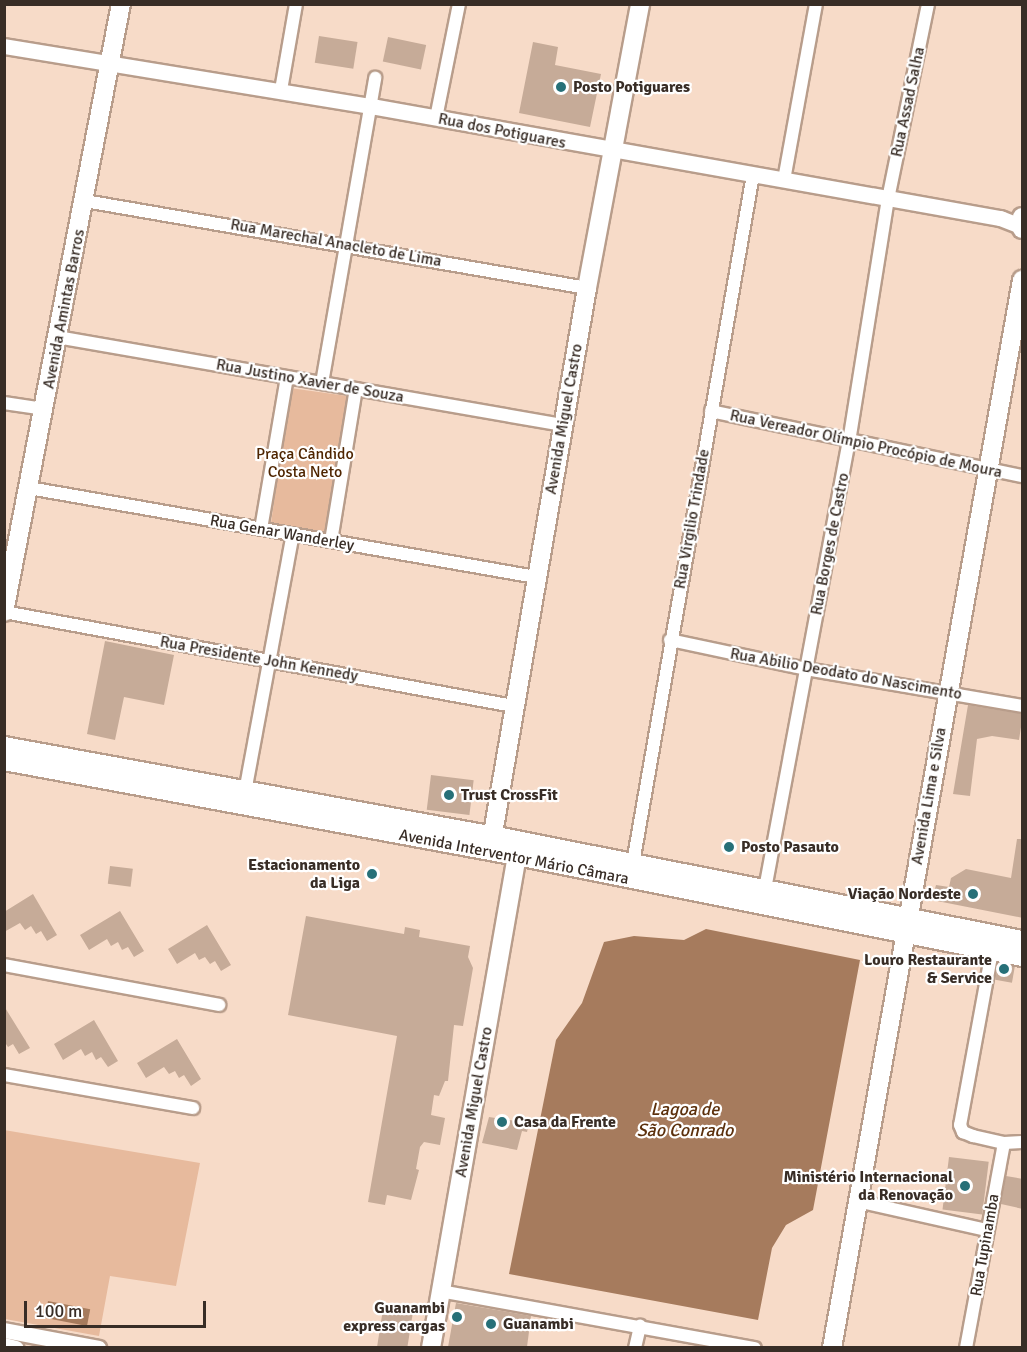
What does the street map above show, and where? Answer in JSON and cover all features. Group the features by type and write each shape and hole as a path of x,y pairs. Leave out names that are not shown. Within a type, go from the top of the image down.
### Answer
{"main road":[{"name":"Avenida Amintas Barros","path":"4,612 85,201 121,4"},
{"name":"Avenida Miguel Castro","path":"490,834 586,288 640,4"},
{"name":"Avenida Lima e Silva","path":"832,1347 946,691 1023,280"},
{"name":"Avenida Interventor Mário Câmara","path":"4,746 245,792 490,834 510,849 633,863 765,889 906,925 992,951 1023,957"},
{"name":"Avenida Interventor Mário Câmara","path":"4,761 510,849 906,925 1023,940"},
{"name":"Avenida Miguel Castro","path":"431,1347 510,849"}],"street":[{"path":"281,90 296,4"},
{"path":"436,118 459,4"},
{"path":"784,180 816,4"},
{"name":"Rua Assad Salha","path":"888,199 928,4"},
{"name":"Rua dos Potiguares","path":"4,46 110,65 281,90 611,151 1022,222"},
{"path":"322,383 348,244 375,78"},
{"name":"Rua Virgilio Trindade","path":"633,863 670,640 753,175"},
{"name":"Rua Borges de Castro","path":"765,889 849,442 888,199"},
{"name":"Rua Marechal Anacleto de Lima","path":"85,201 348,244 586,288"},
{"name":"Rua Justino Xavier de Souza","path":"57,337 562,425"},
{"path":"261,529 287,377"},
{"path":"331,541 356,389"},
{"path":"4,403 44,409"},
{"name":"Rua Vereador Olímpio Procópio de Moura","path":"711,411 849,442 1023,476"},
{"name":"Rua Genar Wanderley","path":"29,488 536,577"},
{"path":"245,792 293,534"},
{"name":"Rua Presidente John Kennedy","path":"4,612 513,705"},
{"name":"Rua Abilio Deodato do Nascimento","path":"670,640 806,669 946,691 1023,706"},
{"path":"992,951 961,1130 1004,1143 1023,1142"},
{"path":"4,964 219,1005"},
{"path":"4,1075 193,1108"},
{"name":"Rua Tupinamba","path":"966,1347 1004,1143"},
{"path":"857,1200 987,1230"},
{"path":"440,1291 640,1326 717,1344 755,1347"},
{"path":"634,1347 640,1326"},
{"path":"4,1330 98,1347"},
{"path":"4,1345 16,1347"}],"green space":[{"name":"Praça Cândido Costa Neto","path":"290,388 347,396 328,535 271,527"},
{"path":"4,1130 200,1163 176,1286 110,1276 99,1336 5,1319"}],"water":[{"name":"Lagoa de São Conrado","path":"706,929 860,960 813,1210 786,1225 772,1248 758,1320 509,1274 556,1040 582,1003 604,942 634,936 684,940"},
{"path":"48,1301 90,1309 87,1326 45,1318"}],"building":[{"path":"319,36 358,42 353,69 315,63"},
{"path":"388,37 426,45 421,70 383,61"},
{"name":"Posto Potiguares","path":"533,42 558,47 555,65 601,74 590,127 519,113"},
{"path":"105,641 174,655 164,705 124,697 115,740 87,734"},
{"path":"968,705 1023,714 1019,740 992,736 977,739 970,796 953,794"},
{"name":"Trust CrossFit","path":"431,775 474,780 469,815 427,810"},
{"name":"Viação Nordeste","path":"1017,839 1023,839 1023,918 932,900 936,885 949,887 951,878 966,869 1011,878"},
{"path":"110,866 133,869 131,887 108,884"},
{"path":"33,894 57,935 47,941 41,931 36,934 31,926 25,930 20,923 4,932 4,912"},
{"path":"120,911 144,951 134,957 128,947 122,950 118,942 111,946 107,939 89,950 80,935"},
{"path":"306,916 404,934 405,927 420,930 419,937 470,946 468,957 473,968 463,1026 454,1025 448,1081 445,1081 439,1096 434,1095 431,1115 445,1118 440,1145 424,1142 420,1147 416,1169 419,1170 411,1200 387,1195 385,1205 368,1202 397,1036 288,1015"},
{"path":"207,925 231,965 221,971 215,961 210,964 205,957 199,960 195,953 177,964 168,949"},
{"path":"998,964 1015,967 1012,983 995,980"},
{"path":"4,1006 30,1048 19,1054 13,1044 8,1047 4,1041"},
{"path":"94,1020 118,1061 108,1067 101,1057 96,1060 92,1052 85,1056 81,1049 63,1060 54,1044"},
{"path":"177,1039 201,1079 191,1086 184,1075 179,1078 175,1071 169,1074 164,1067 146,1078 137,1063"},
{"path":"489,1117 529,1123 527,1132 522,1131 517,1150 482,1143"},
{"name":"Ministério Internacional da Renovação","path":"949,1157 989,1162 982,1214 943,1210"},
{"path":"1006,1176 1023,1179 1023,1209 1001,1204"},
{"path":"384,1303 414,1308 407,1348 377,1347"},
{"name":"Guanambi","path":"456,1303 531,1316 527,1347 448,1347"}],"place":[{"name":"Posto Potiguares","path":"561,87"},
{"name":"Trust CrossFit","path":"449,795"},
{"name":"Posto Pasauto","path":"729,847"},
{"name":"Estacionamento da Liga","path":"372,874"},
{"name":"Viação Nordeste","path":"973,894"},
{"name":"Louro Restaurante & Service","path":"1004,969"},
{"name":"Casa da Frente","path":"502,1122"},
{"name":"Ministério Internacional da Renovação","path":"965,1186"},
{"name":"Guanambi express cargas","path":"457,1317"},
{"name":"Guanambi","path":"491,1324"}]}
